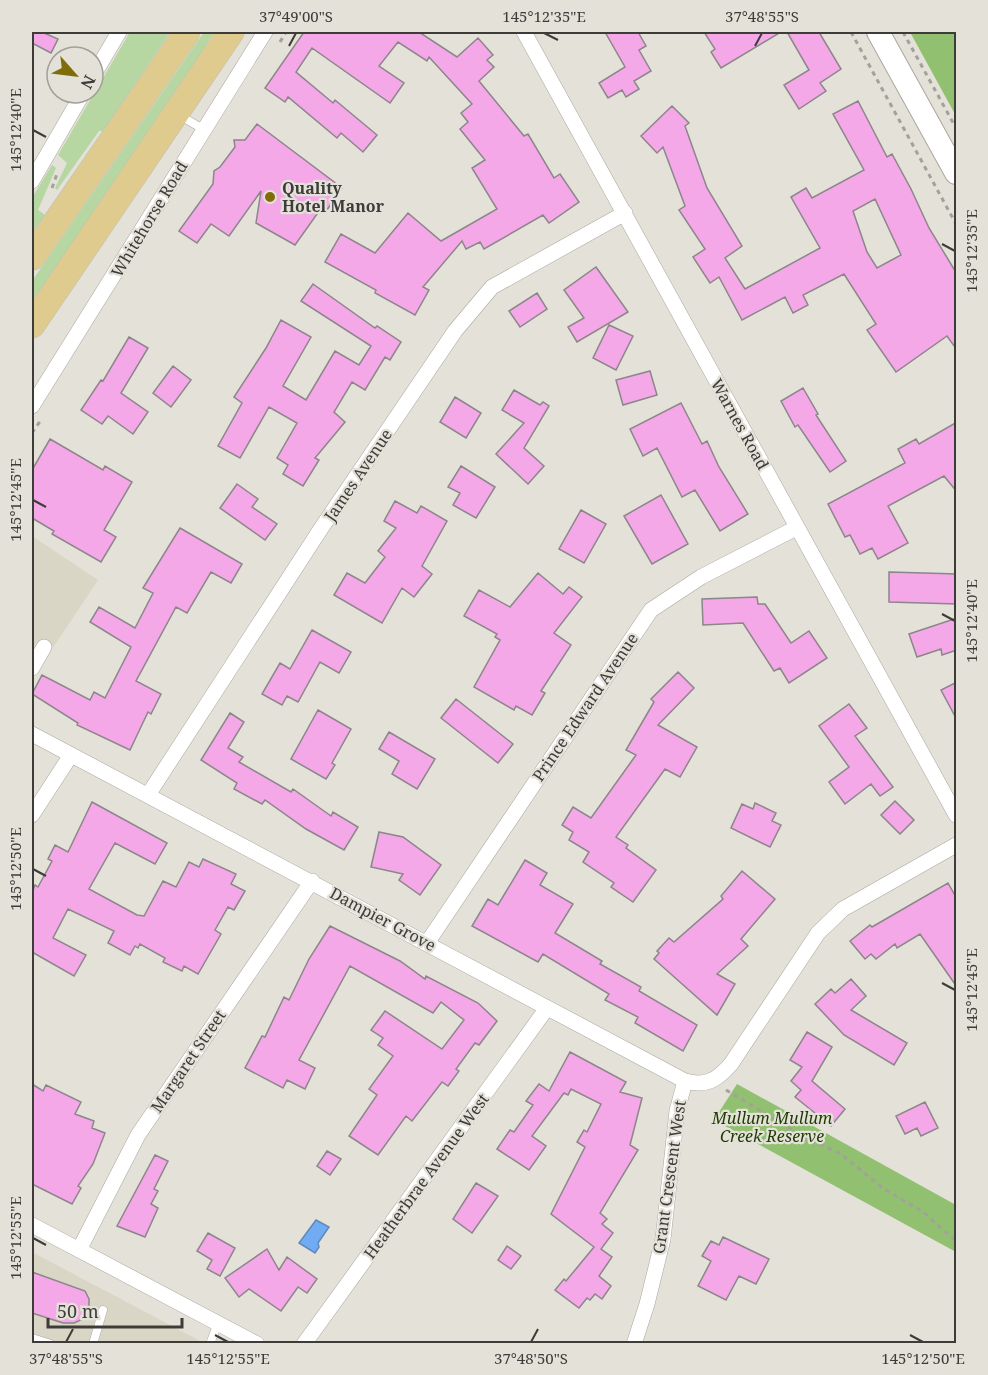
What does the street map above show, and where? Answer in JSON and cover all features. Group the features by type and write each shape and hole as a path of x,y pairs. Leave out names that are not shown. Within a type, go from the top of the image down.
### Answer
{"highway":[{"path":"32,257 187,32"},
{"name":"Whitehorse Road","path":"32,325 231,32"}],"main road":[{"path":"878,32 957,172"}],"street":[{"path":"105,56 119,32"},
{"name":"Whitehorse Road","path":"32,405 123,263 203,129 265,32"},
{"name":"Warnes Road","path":"524,32 796,528 957,815"},
{"path":"32,181 76,105"},
{"name":"James Avenue","path":"148,795 321,530 455,331 492,287 625,213"},
{"name":"Prince Edward Avenue","path":"427,944 651,610 701,577 796,528"},
{"path":"32,668 44,647"},
{"name":"Dampier Grove","path":"32,734 685,1081 699,1085 712,1082"},
{"path":"32,815 71,755"},
{"path":"712,1082 731,1064 818,933 843,909 957,845"},
{"name":"Margaret Street","path":"79,1250 138,1135 312,881"},
{"name":"Heatherbrae Avenue West","path":"304,1344 539,1023 547,1008"},
{"name":"Grant Crescent West","path":"634,1344 663,1239 677,1111 685,1081"},
{"path":"32,1225 257,1344"}],"lane":[{"path":"177,114 203,129"},
{"path":"93,1344 104,1310"},
{"path":"210,1344 218,1323"},
{"path":"32,1338 51,1344"}],"path":[{"path":"851,32 957,224"},
{"path":"903,32 957,128"},
{"path":"712,1082 806,1138 841,1154 884,1189 923,1212 957,1241"}],"shaded area":[{"path":"32,536 98,580 32,679"},
{"path":"32,1252 204,1343 32,1343"}],"green space":[{"path":"130,32 170,32 103,131 99,131 57,190 55,188 67,163 58,155 87,105 105,105 105,75"},
{"path":"204,32 214,32 170,104 32,304 32,281"},
{"path":"910,32 956,32 956,116"},
{"path":"52,165 56,168 38,210 45,215 32,233 32,198"},
{"name":"Mullum Mullum Creek Reserve","path":"737,1084 956,1205 956,1252 714,1120"}],"water":[{"path":"316,1220 329,1227 318,1243 319,1247 315,1253 299,1243"}],"building":[{"path":"32,32 42,32 58,39 55,45 45,45 45,50 32,43"},
{"path":"304,32 419,32 457,57 478,38 493,55 487,60 494,67 479,81 524,136 528,134 554,178 560,174 579,202 549,223 543,215 484,249 480,242 466,249 462,241 423,287 429,290 415,315 375,293 376,290 325,262 341,234 375,253 408,213 441,241 497,209 472,168 485,160 460,129 468,122 461,113 472,104 429,57 427,61 398,42 379,66 404,83 390,103 312,48 296,72 333,103 335,100 377,135 363,152 341,133 337,138 288,97 285,102 265,88"},
{"path":"605,32 638,32 646,46 639,50 651,71 634,81 639,89 626,97 622,90 608,98 599,83 625,67"},
{"path":"704,32 781,32 721,68 711,52 715,49"},
{"path":"787,32 819,32 841,69 820,83 826,91 799,109 784,85 809,70"},
{"path":"858,101 887,157 892,154 929,228 957,274 957,350 947,336 896,372 867,330 876,324 844,274 803,295 808,305 793,313 785,297 742,320 719,277 710,283 693,257 705,249 679,210 685,206 663,147 657,153 641,136 672,106 689,123 685,126 707,188 742,246 725,258 745,289 820,248 791,197 806,188 812,198 864,170 833,114","holes":["875,199 901,255 877,268 867,252 853,211"]},
{"name":"Quality Hotel Manor","path":"257,124 342,188 327,210 322,207 295,245 256,223 261,191 229,236 211,224 197,243 179,231 213,184 214,171 220,167 235,147 234,140 245,140"},
{"path":"596,267 628,312 577,342 568,327 584,318 564,290"},
{"path":"313,284 375,328 377,326 401,342 390,360 385,357 365,390 352,382 334,412 345,422 315,458 319,460 303,486 283,474 288,465 277,458 297,423 269,407 240,458 218,446 242,403 234,397 281,320 311,337 283,386 306,400 335,351 359,365 371,346 301,301"},
{"path":"537,293 547,309 520,327 509,311"},
{"path":"609,325 633,336 616,370 593,358"},
{"path":"129,337 148,348 121,393 148,412 133,434 108,416 102,424 81,410 101,380 103,381"},
{"path":"173,366 191,380 171,407 153,393"},
{"path":"650,371 657,395 623,405 616,380"},
{"path":"803,388 818,414 816,415 846,461 830,472 798,425 795,427 781,401"},
{"path":"514,390 540,405 543,402 549,406 524,448 544,466 528,484 496,454 524,423 502,410"},
{"path":"455,397 481,413 466,438 440,422"},
{"path":"681,403 702,444 707,441 719,467 748,514 720,531 695,490 682,497 657,448 643,456 630,429"},
{"path":"957,422 957,492 944,476 888,506 908,543 878,559 872,548 860,554 850,535 845,537 828,504 905,463 898,449 916,439 919,444"},
{"path":"50,439 103,470 105,466 132,482 104,530 116,537 101,562 52,534 54,531 32,518 32,470"},
{"path":"461,466 495,487 476,518 453,505 460,493 448,487"},
{"path":"237,484 258,499 252,507 277,524 265,540 220,508"},
{"path":"661,495 688,544 652,564 624,516"},
{"path":"395,501 417,513 421,506 447,521 422,566 432,574 414,597 402,588 382,623 334,595 347,573 365,583 385,557 378,551 396,528 384,521"},
{"path":"581,510 606,524 584,563 559,549"},
{"path":"180,528 242,564 231,583 211,572 187,613 176,607 136,681 161,694 151,714 148,712 130,750 77,725 78,723 32,694 42,675 90,700 94,692 105,698 131,647 90,622 99,607 135,628 153,593 143,588"},
{"path":"889,572 957,574 957,604 889,602"},
{"path":"538,573 563,594 569,587 582,597 554,633 571,645 541,691 545,693 532,715 516,706 514,710 474,687 500,640 495,637 497,634 464,616 479,590 510,607"},
{"path":"757,597 758,604 765,604 791,643 809,631 827,658 789,683 780,668 774,671 743,623 703,625 702,599"},
{"path":"957,618 957,650 942,655 941,649 917,657 909,634"},
{"path":"312,630 351,652 339,673 320,662 298,702 287,696 282,705 262,694 280,663 290,669"},
{"path":"678,672 694,688 658,725 697,747 680,777 665,769 616,837 628,845 626,848 656,870 633,902 611,887 614,883 583,862 589,852 569,840 573,832 562,825 573,807 591,818 636,755 626,750 654,702 651,699"},
{"path":"957,682 957,720 941,690"},
{"path":"456,699 513,744 498,763 441,718"},
{"path":"849,704 867,728 855,736 893,787 880,796 871,784 845,804 829,782 849,767 819,726"},
{"path":"318,710 351,729 326,779 291,759"},
{"path":"230,713 244,722 228,748 243,757 239,762 291,792 293,789 331,816 333,812 358,827 344,850 306,829 265,800 262,804 234,789 237,783 201,760"},
{"path":"389,732 435,759 417,789 392,774 399,761 379,749"},
{"path":"895,801 914,820 900,834 881,815"},
{"path":"92,802 167,843 155,864 115,843 89,889 137,915 144,916 163,881 176,887 189,862 199,867 203,859 236,874 231,884 245,891 234,910 228,907 215,930 221,934 198,974 184,966 182,971 163,962 165,958 140,944 138,948 135,946 130,955 108,943 114,931 68,909 53,938 86,955 74,976 32,952 32,893 35,885 38,887 52,861 48,859 55,845 68,852"},
{"path":"755,803 776,813 772,821 781,825 770,847 731,828 742,804 753,809"},
{"path":"379,832 403,837 441,865 420,895 399,880 403,874 371,867"},
{"path":"525,860 547,873 540,885 573,904 555,933 602,961 600,964 641,987 639,991 697,1025 683,1051 635,1023 638,1017 605,1000 609,994 543,954 538,962 472,926 488,899 498,905"},
{"path":"742,871 775,899 741,939 748,946 717,974 735,984 717,1015 654,959 659,953 657,951 669,938 674,942 723,899 721,896"},
{"path":"948,883 957,899 957,987 920,934 897,948 895,944 876,959 871,954 865,959 850,941 870,925 872,927"},
{"path":"330,926 400,961 425,979 426,976 478,1003 497,1021 479,1045 475,1043 456,1069 459,1071 448,1086 442,1082 412,1121 406,1116 378,1155 349,1136 377,1095 369,1089 393,1056 378,1045 383,1038 371,1030 385,1011 442,1049 464,1020 441,1002 433,1013 350,966 299,1060 315,1068 305,1089 287,1080 283,1088 245,1068 262,1036 265,1037 284,997 289,1000 309,959"},
{"path":"851,979 866,996 851,1010 907,1043 894,1065 844,1035 815,1004 831,989 835,993"},
{"path":"807,1032 832,1047 812,1081 845,1109 831,1126 795,1097 801,1090 791,1081 802,1067 790,1060"},
{"path":"570,1052 626,1082 620,1092 642,1098 630,1145 638,1150 600,1213 607,1219 602,1224 613,1233 601,1249 612,1257 599,1276 611,1286 602,1299 595,1294 590,1300 587,1298 579,1308 555,1290 564,1279 566,1281 594,1247 551,1214 585,1147 577,1142 584,1130 587,1132 601,1104 571,1089 568,1095 564,1093 532,1136 546,1146 529,1170 497,1149 510,1130 514,1132 533,1105 526,1101 539,1084 549,1091"},
{"path":"32,1084 43,1091 46,1085 81,1102 75,1114 94,1121 92,1128 105,1133 93,1164 78,1186 81,1188 72,1204 32,1184"},
{"path":"925,1102 938,1128 921,1136 917,1128 905,1134 896,1116"},
{"path":"327,1151 341,1159 330,1175 317,1166"},
{"path":"155,1155 168,1161 154,1189 158,1191 151,1204 158,1208 145,1237 117,1226"},
{"path":"476,1183 498,1196 472,1233 453,1219"},
{"path":"208,1233 235,1248 220,1276 207,1269 212,1260 197,1251"},
{"path":"723,1237 769,1259 756,1284 739,1276 726,1300 698,1286 711,1261 702,1256 711,1241 719,1245"},
{"path":"507,1246 521,1256 511,1269 498,1260"},
{"path":"267,1249 279,1270 287,1257 317,1279 307,1293 298,1287 281,1311 249,1289 239,1297 225,1278"},
{"path":"32,1272 85,1291 89,1299 89,1310 83,1319 74,1323 63,1323 32,1313"}],"place":[{"name":"Quality Hotel Manor","path":"270,197"}]}
